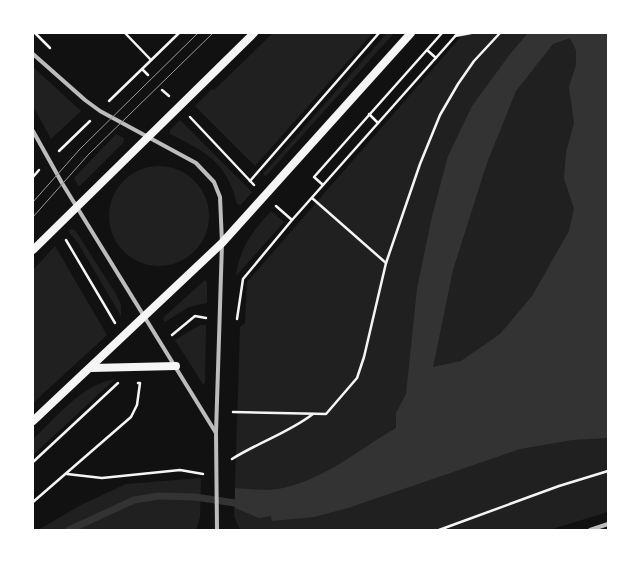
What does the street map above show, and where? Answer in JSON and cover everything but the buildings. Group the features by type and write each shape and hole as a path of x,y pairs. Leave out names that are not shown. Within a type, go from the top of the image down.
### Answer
{"main road":[{"path":"33,250 146,137 254,33"},
{"path":"33,421 146,317 222,243 411,33"},
{"path":"91,368 176,366"}],"street":[{"path":"33,54 85,100 146,137 196,163 214,182 220,197 222,243 216,433 218,478 217,530"},
{"path":"33,131 77,206 216,433"},
{"path":"590,530 608,524"}],"path":[{"path":"126,33 151,60"},
{"path":"108,103 179,33"},
{"path":"187,114 250,181 379,33"},
{"path":"323,185 314,176 442,33"},
{"path":"237,319 243,279 292,220 458,33"},
{"path":"455,36 471,33"},
{"path":"234,412 326,414 357,378 364,356 386,263 420,164 440,115 470,67 500,33"},
{"path":"427,50 436,58"},
{"path":"142,69 148,75"},
{"path":"162,90 171,98"},
{"path":"369,114 378,123"},
{"path":"59,151 92,119"},
{"path":"34,174 40,169"},
{"path":"312,198 386,263"},
{"path":"274,204 292,220"},
{"path":"64,238 69,242 117,326"},
{"path":"171,335 195,316 207,318"},
{"path":"33,462 119,383 122,382"},
{"path":"33,502 131,417 137,405 140,384 133,382"},
{"path":"232,458 249,448 298,426 313,414"},
{"path":"67,474 102,478 180,470 204,474"},
{"path":"439,530 559,486 608,471"}],"shaded area":[{"path":"273,33 373,33 255,166 195,106 212,89 214,90"},
{"path":"387,33 394,33 266,176 263,174"},
{"path":"464,33 608,33 608,512 549,530 240,530 234,516 240,327 245,323 247,282"},
{"path":"528,33 608,33 608,438 572,440 520,449 348,508 314,517 272,521 271,516 259,518 235,508 235,488 273,490 294,485 340,464 396,428 396,413 406,394 417,289 432,216 448,156 472,106 510,54","holes":["570,38 576,50 576,65 569,87 574,123 566,152 564,179 574,208 569,231 532,296 500,334 461,361 433,367 453,270 487,163 516,91 553,44"]},
{"path":"33,67 81,111 51,139 33,106"},
{"path":"180,120 252,192 241,205 237,204 233,190 227,178 221,168 213,160 204,153 170,134 170,130"},
{"path":"116,134 124,138 123,143 80,186 78,185 74,178"},
{"path":"159,166 178,170 195,180 205,197 209,216 205,235 195,252 178,262 159,266 140,262 123,252 113,235 109,216 113,197 123,180 140,170"},
{"path":"271,211 284,222 236,276 240,257 248,240"},
{"path":"71,229 75,230 116,294 121,305 121,316 78,243 68,231"},
{"path":"55,246 107,335 33,403 33,270"},
{"path":"205,280 207,282 207,303 189,307 165,322 163,319 165,316"},
{"path":"200,325 206,325 205,383 203,384 175,340"},
{"path":"115,379 33,455 33,439 70,403 91,388 103,382"},
{"path":"201,478 200,517 196,530 38,530 81,505 126,484"}],"waterway":[{"path":"69,530 134,500 159,496 195,497 235,503 243,502"}],"tram line":[{"path":"33,202 80,149 198,33"},
{"path":"33,217 88,155 213,33"}]}
